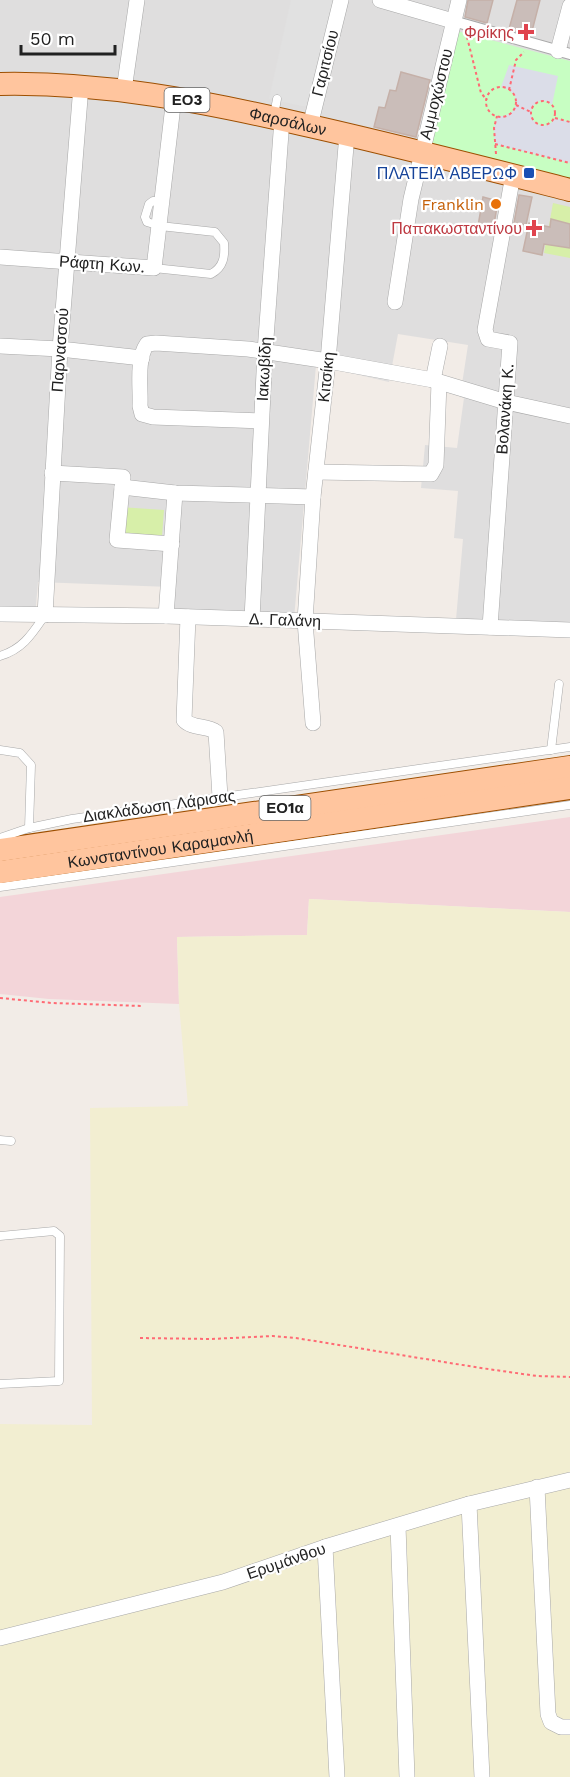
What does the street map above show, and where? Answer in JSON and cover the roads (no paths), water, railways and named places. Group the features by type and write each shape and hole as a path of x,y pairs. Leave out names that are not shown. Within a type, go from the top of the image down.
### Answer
{"main road":[{"name":"Φαρσάλων","path":"0,84 81,86 124,90 277,112 310,126 570,190"},
{"name":"Κωνσταντίνου Καραμανλή","path":"0,849 570,767"},
{"name":"Κωνσταντίνου Καραμανλή","path":"0,872 570,788"}],"street":[{"path":"124,90 137,0"},
{"name":"Γαριτσίου","path":"310,126 341,0"},
{"path":"380,0 564,53 570,6"},
{"name":"Αμμοχώστου","path":"395,302 411,198 421,152 458,22 459,0"},
{"name":"Παρνασσού","path":"45,615 60,349 81,86"},
{"path":"154,268 174,97"},
{"name":"Ιακωβίδη","path":"252,619 277,112"},
{"name":"Κιτσίκη","path":"313,723 305,621 313,497 328,361 347,134"},
{"name":"Βολανάκη Κ.","path":"490,627 510,342 488,339 485,330 505,173"},
{"name":"Ράφτη Κων.","path":"0,257 154,268"},
{"path":"0,346 144,351 156,343 265,352 436,381 506,402 570,416"},
{"path":"316,471 431,474 436,465 436,381 440,346"},
{"path":"144,351 140,406 142,414 153,417 261,421"},
{"path":"52,473 123,477 117,540 172,544"},
{"path":"122,487 175,493 313,497"},
{"path":"166,616 175,493"},
{"name":"Δ. Γαλάνη","path":"0,614 166,616 490,627 569,626"},
{"path":"188,617 184,720 188,724 216,732 220,797"},
{"name":"Ερυμάνθου","path":"0,1638 223,1582 325,1547 470,1504 570,1480"},
{"path":"537,1487 548,1714 551,1722 561,1727 570,1727"},
{"path":"470,1504 482,1777"},
{"path":"398,1526 407,1777"},
{"path":"325,1547 337,1777"}],"lane":[{"name":"Ράφτη Κων.","path":"154,268 211,274 217,271 225,256 224,243 215,232 160,226"},
{"path":"0,656 11,653 26,642 45,615"},
{"path":"551,750 559,684"},
{"name":"Διακλάδωση Λάρισας","path":"0,838 29,828 72,819 570,747"},
{"path":"0,750 20,753 31,765 29,828"},
{"path":"0,887 570,805"},
{"path":"0,1140 11,1141"},
{"path":"0,1236 54,1231 60,1236 58,1382 0,1384"}],"place":[{"name":"Φρίκης","path":"526,32"},
{"name":"ΠΛΑΤΕΙΑ ΑΒΕΡΩΦ","path":"529,173"},
{"name":"Franklin","path":"496,204"},
{"name":"Παπακωσταντίνου","path":"534,228"}]}
